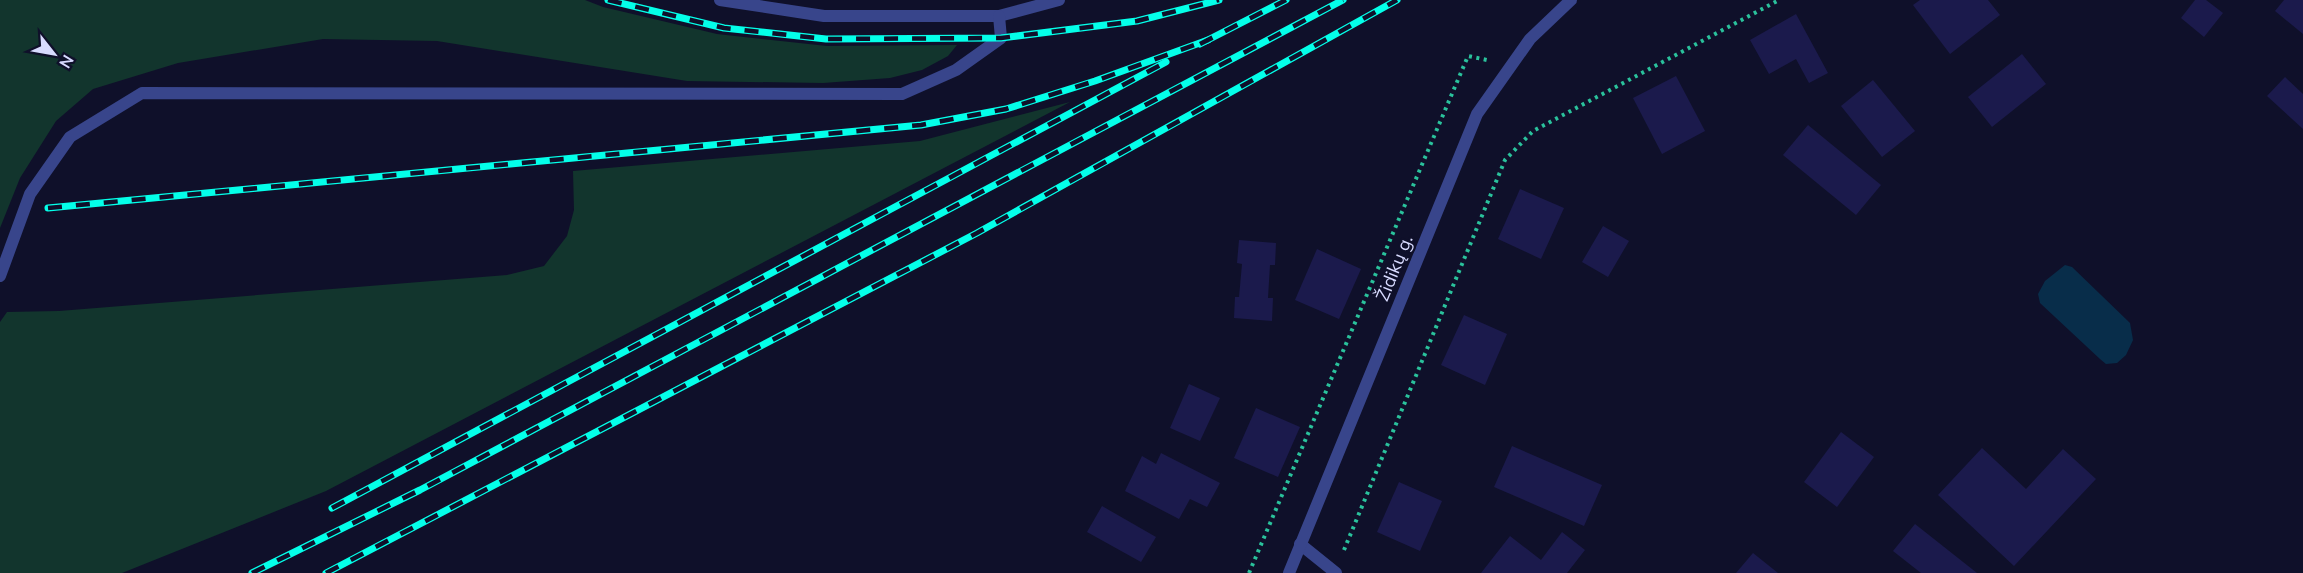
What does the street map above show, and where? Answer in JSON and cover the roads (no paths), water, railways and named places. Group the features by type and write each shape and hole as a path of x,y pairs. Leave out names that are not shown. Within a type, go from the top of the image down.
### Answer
{"street":[{"path":"720,0 824,16 999,16 1059,0"},
{"name":"Židikų g.","path":"1289,573 1477,114 1530,39 1571,0"},
{"path":"0,276 30,194 70,137 142,93 902,94 956,70 1001,38 999,16"},
{"path":"1300,544 1335,573"}],"water":[{"path":"2065,265 2072,267 2130,323 2133,340 2126,355 2117,363 2106,364 2040,303 2038,294 2045,281"}],"railway":[{"path":"608,0 724,28 826,39 1001,38 1137,21 1219,0"},
{"path":"1200,44 1286,0"},
{"path":"252,573 420,490 1343,0"},
{"path":"326,573 977,233 1397,0"},
{"path":"48,208 921,125 1006,109 1095,81 1208,40"},
{"path":"332,508 1166,62"}]}
